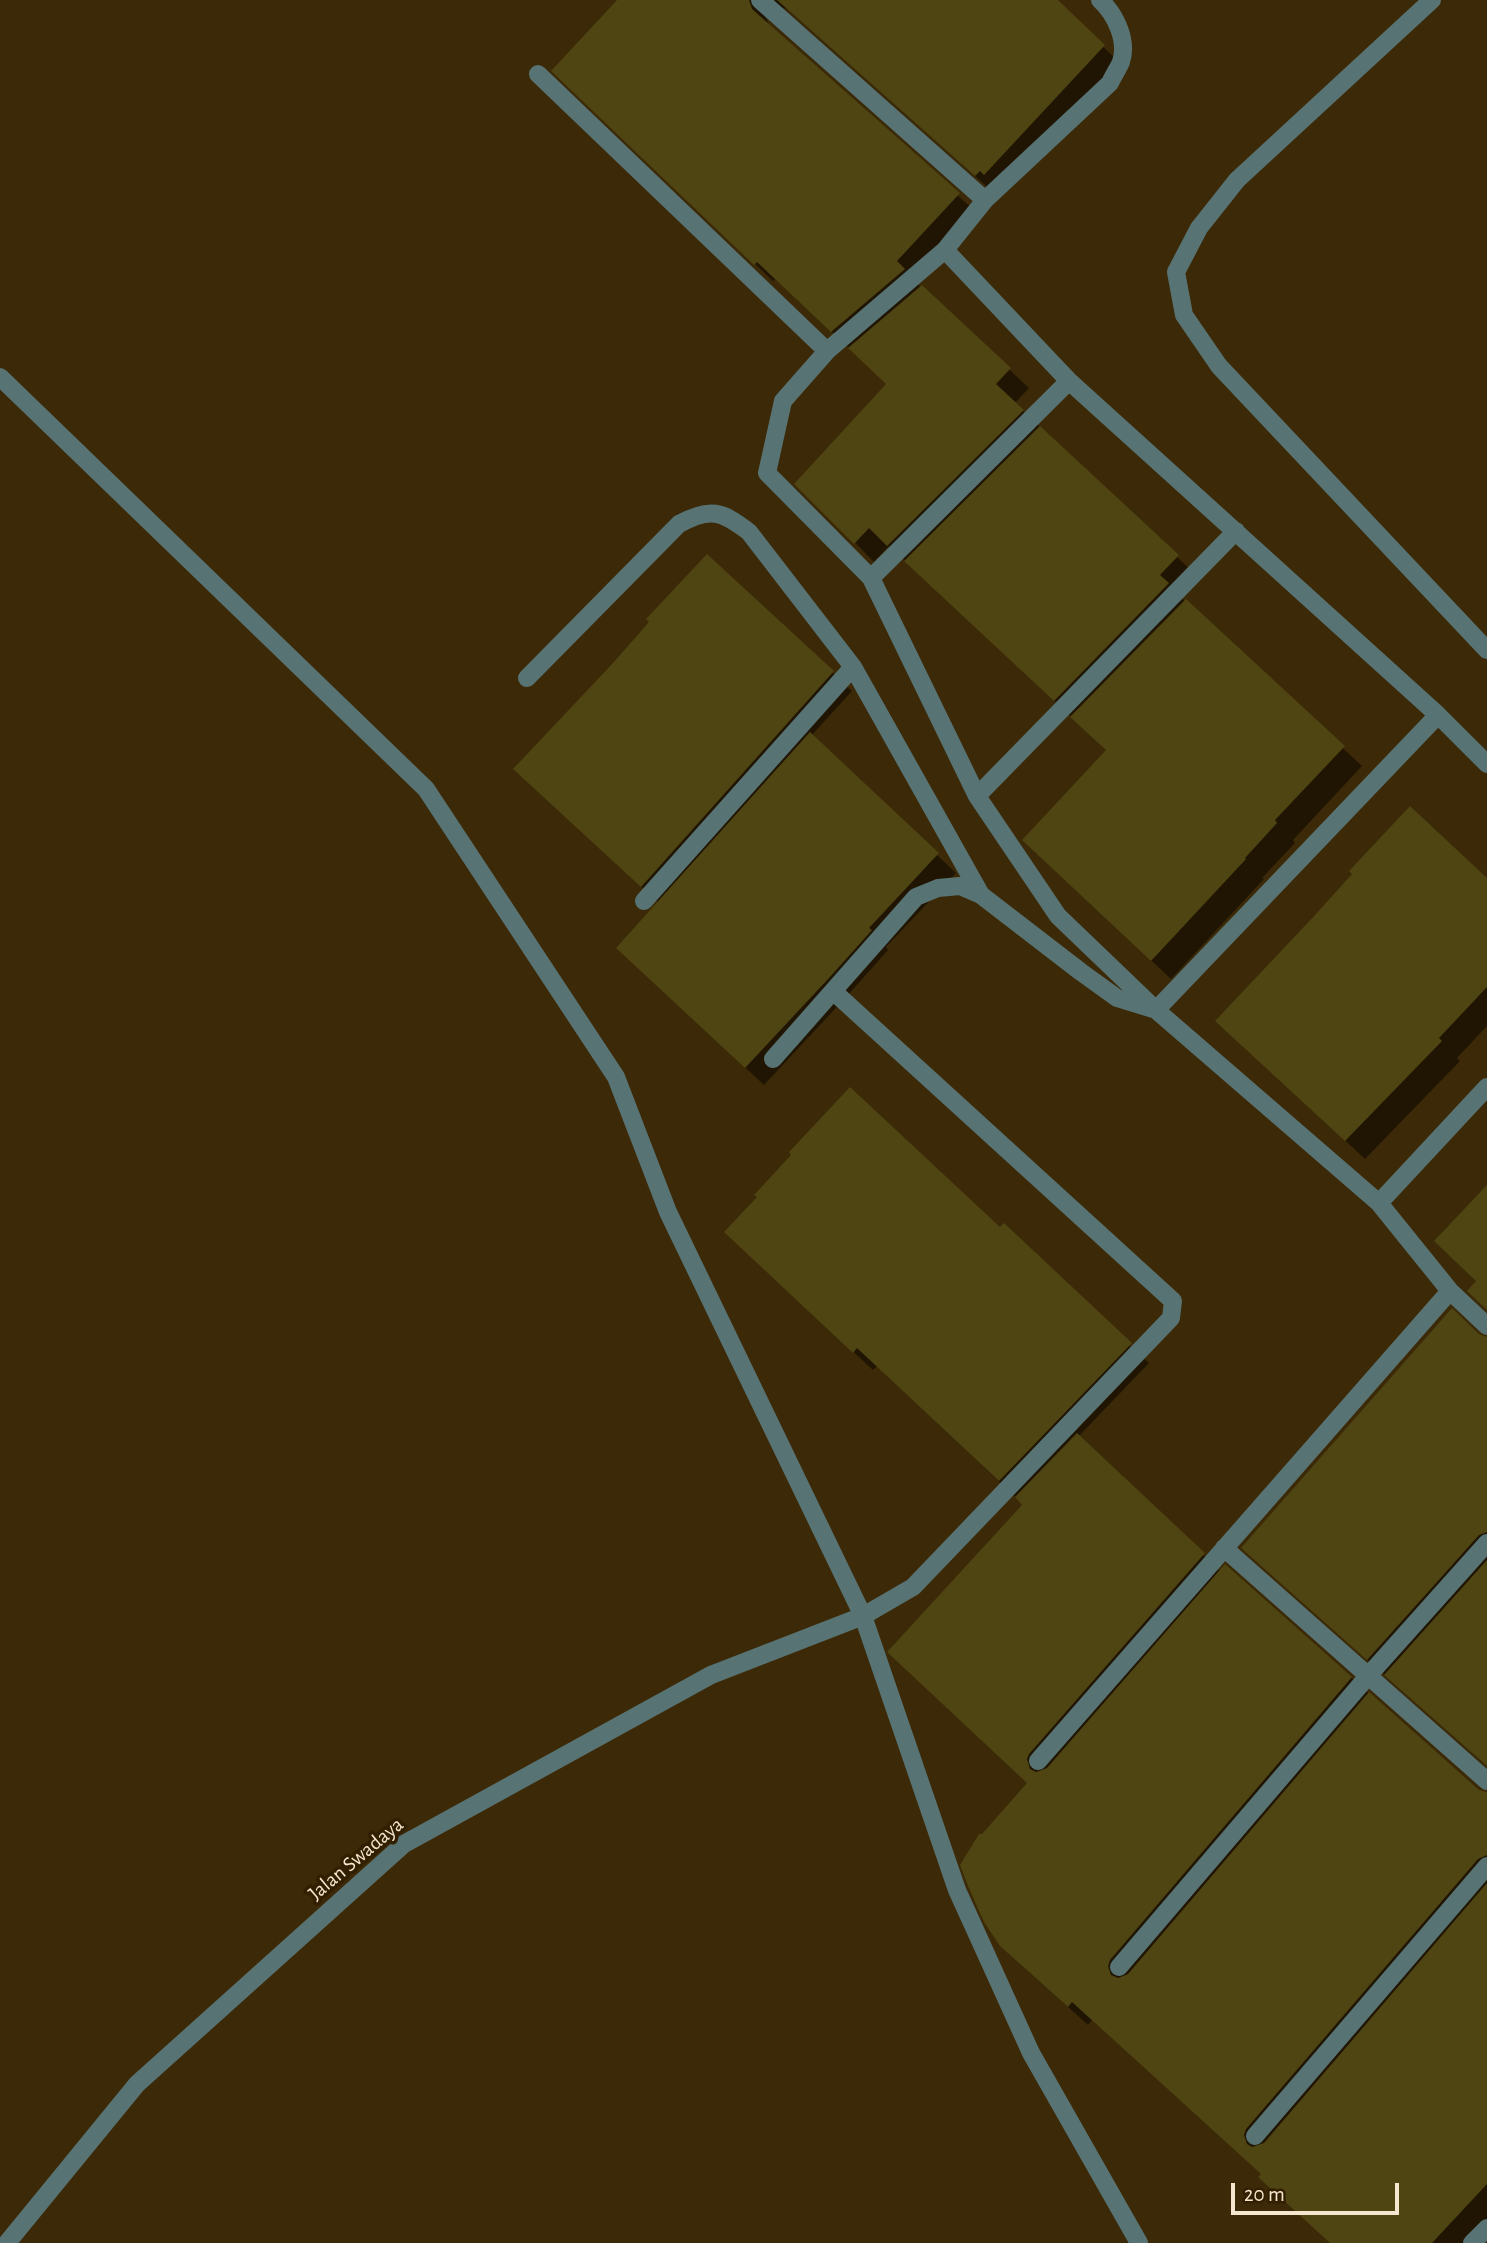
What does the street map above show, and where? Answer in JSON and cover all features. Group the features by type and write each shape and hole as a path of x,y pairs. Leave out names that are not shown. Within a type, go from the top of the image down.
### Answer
{"street":[{"path":"760,0 985,200"},
{"path":"1100,0 1117,24 1123,43 1121,62 1110,83 985,200 945,250 827,351 783,401 767,473 871,579 977,796 1058,916 1156,1010 1379,1203 1450,1291 1487,1326"},
{"path":"1432,0 1237,180 1199,228 1176,272 1184,315 1219,366 1487,650"},
{"path":"538,74 827,351"},
{"path":"945,250 1069,381 1438,715 1487,764"},
{"path":"871,579 1069,381"},
{"path":"4,388 426,789 616,1077 668,1212 863,1616 957,1890 1031,2053 1139,2243"},
{"path":"527,678 679,524 698,513 715,513 731,518 749,532 853,667 981,895"},
{"path":"977,796 1236,531"},
{"path":"644,901 853,667"},
{"path":"1156,1010 1438,715"},
{"path":"773,1059 916,897 938,888 960,886 981,895 1117,998 1156,1010"},
{"name":"Jalan Swadaya","path":"7,2243 137,2084 404,1844 711,1675 863,1616 913,1587 1171,1318 1173,1301 834,991"},
{"path":"1379,1203 1487,1087"},
{"path":"1038,1761 1450,1291"},
{"path":"1119,1968 1367,1676 1487,1543"},
{"path":"1224,1548 1487,1781"},
{"path":"1255,2136 1487,1866"},
{"path":"1472,2243 1487,2228"}],"building":[{"path":"617,0 749,0 752,9 960,193 897,261 905,269 831,332 757,262 754,265 551,71"},
{"path":"777,0 1058,0 1105,45 984,175 980,171 975,176"},
{"path":"922,285 1011,368 996,384 1024,410 887,546 869,528 854,544 794,484 886,384 848,348"},
{"path":"1040,426 1179,555 1160,575 1169,583 1054,701 904,561"},
{"path":"707,554 834,671 641,887 513,769 613,663 649,622 646,619"},
{"path":"1186,599 1345,746 1275,820 1277,823 1246,859 1151,961 1022,840 1106,750 1070,717"},
{"path":"810,732 939,853 745,1068 616,948"},
{"path":"1410,806 1487,878 1487,987 1439,1038 1442,1041 1345,1141 1215,1021 1316,914 1352,874 1349,871"},
{"path":"850,1087 1000,1227 1004,1223 1132,1343 999,1481 857,1348 853,1353 724,1232 757,1197 754,1195 791,1155 789,1152"},
{"path":"1487,1185 1487,1310 1467,1291 1476,1281 1434,1241"},
{"path":"1452,1308 1479,1334 1487,1337 1487,1532 1479,1535 1367,1660 1241,1548"},
{"path":"1077,1433 1205,1553 1029,1754 1027,1759 1030,1769 1036,1772 1047,1768 1225,1564 1352,1677 1110,1960 1108,1966 1111,1975 1118,1978 1128,1974 1369,1692 1479,1790 1487,1792 1487,1855 1478,1859 1246,2129 1244,2135 1247,2144 1252,2147 1264,2143 1487,1883 1487,2184 1432,2243 1330,2243 1258,2177 1261,2174 1072,2002 1068,2007 1000,1946 984,1922 968,1886 960,1865 979,1834 982,1834 1027,1783 887,1652 1022,1505 1015,1497"},
{"path":"1487,1560 1487,1766 1384,1675"}]}
